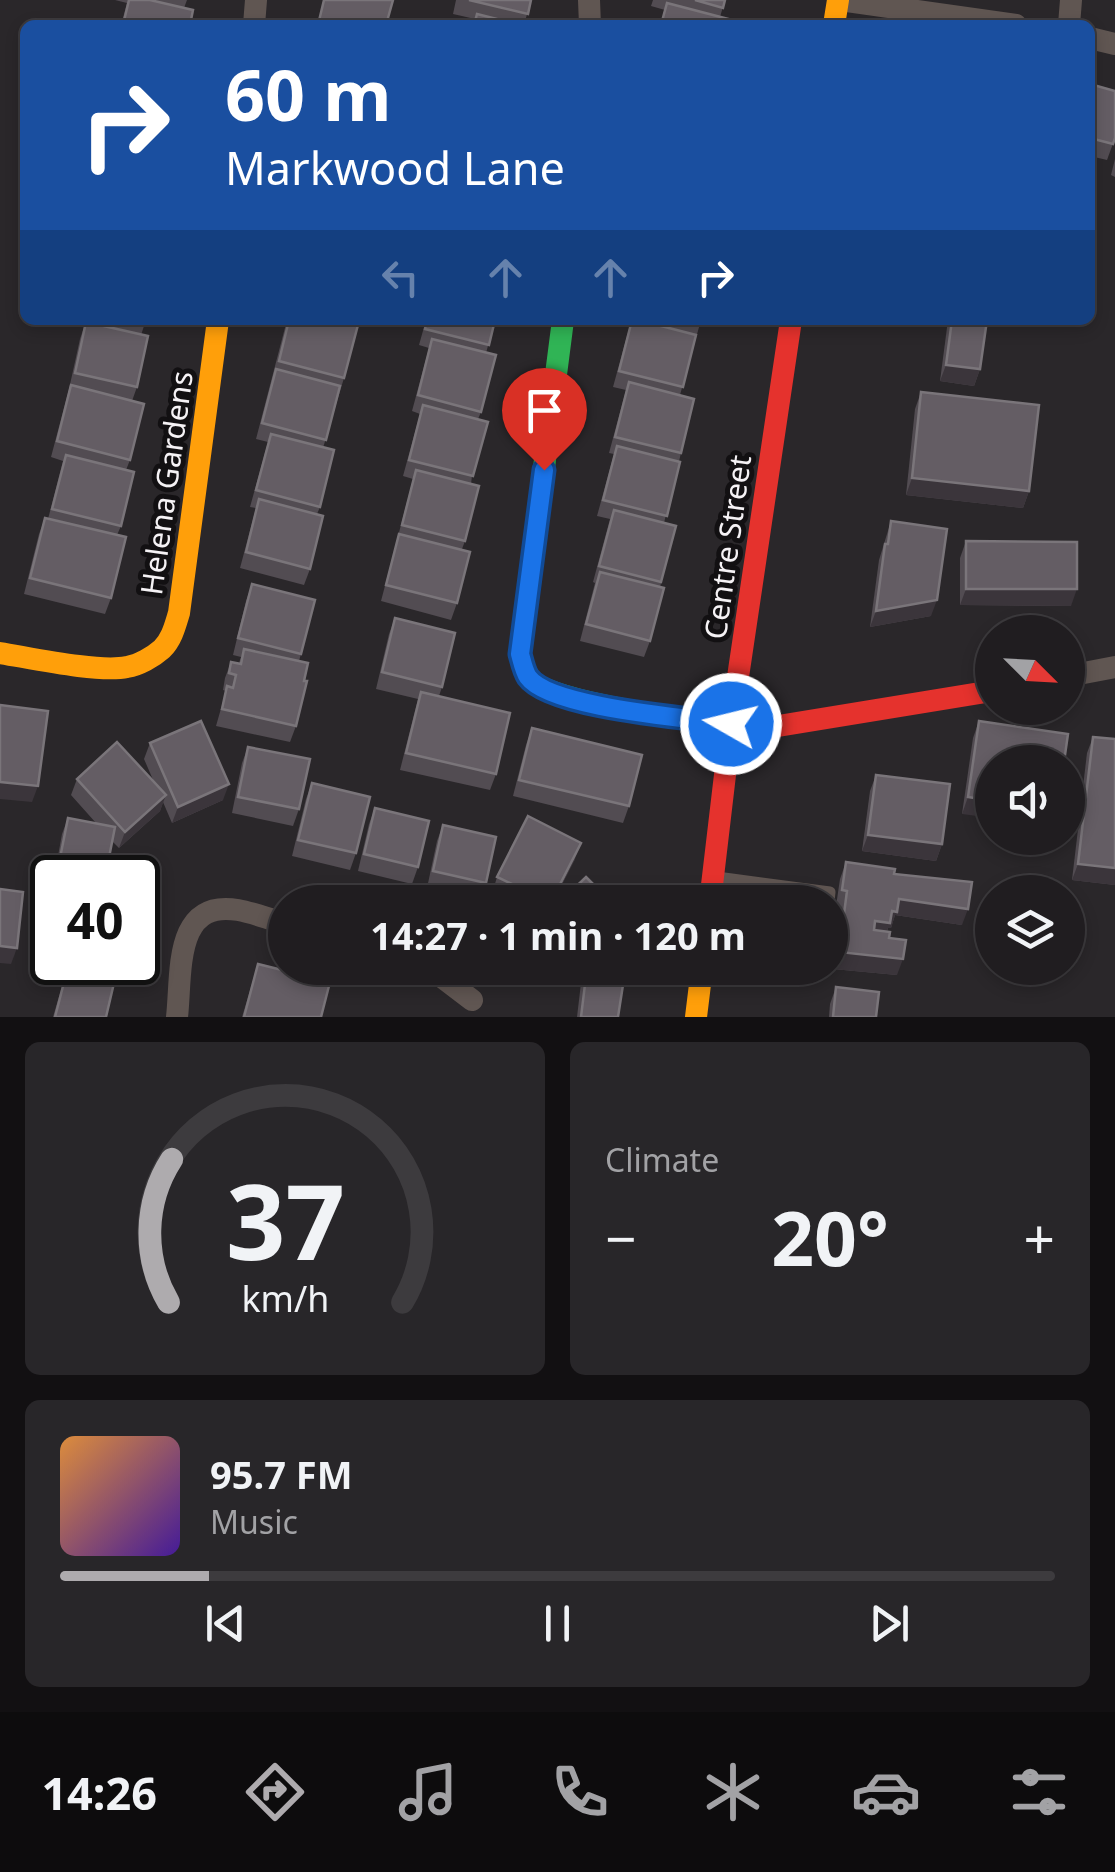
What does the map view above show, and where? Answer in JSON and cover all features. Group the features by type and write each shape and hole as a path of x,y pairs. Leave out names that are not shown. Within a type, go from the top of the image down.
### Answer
{"street":[{"path":"839,0 981,20"},
{"name":"Helena Gardens","path":"0,653 125,668 144,661 171,638 178,614 217,325"},
{"path":"562,325 520,654 528,678 550,692 580,702 772,727 975,694"},
{"name":"Centre Street","path":"712,885 731,724 790,325"},
{"path":"1085,673 1115,667"},
{"path":"177,1017 185,937 199,916 218,909 268,918"},
{"path":"452,985 472,1000"},
{"path":"696,1017 700,985"}],"lane":[{"path":"713,876 779,885"}],"building":[{"path":"129,0 150,0 193,10 191,20 124,20"},
{"path":"324,0 393,0 387,20 319,20"},
{"path":"469,0 531,0 528,14"},
{"path":"695,0 725,0 723,8"},
{"path":"667,3 732,20 662,20"},
{"path":"477,14 501,20 475,20"},
{"path":"1095,85 1115,91 1113,144 1095,139"},
{"path":"85,325 148,336 137,387 75,373"},
{"path":"288,325 358,325 344,378 279,361"},
{"path":"426,325 494,325 489,345 425,329"},
{"path":"631,325 657,325 696,335 683,387 619,371"},
{"path":"951,325 986,325 980,369 946,365"},
{"path":"432,339 496,355 481,412 418,395"},
{"path":"276,369 340,386 326,440 262,423"},
{"path":"629,382 694,399 681,453 615,437"},
{"path":"71,385 144,404 130,460 57,441"},
{"path":"921,392 1039,405 1029,491 912,478"},
{"path":"423,405 488,422 473,476 409,460"},
{"path":"271,434 334,450 320,507 256,490"},
{"path":"617,446 680,462 667,516 603,500"},
{"path":"66,455 134,472 121,526 52,509"},
{"path":"416,470 479,486 465,541 402,525"},
{"path":"259,499 323,516 310,569 246,552"},
{"path":"614,510 676,526 661,582 599,566"},
{"path":"45,518 126,537 111,598 30,578"},
{"path":"891,521 947,529 937,600 876,611"},
{"path":"399,534 470,552 457,603 386,585"},
{"path":"966,541 1077,542 1077,589 966,589"},
{"path":"600,572 664,588 650,641 586,624"},
{"path":"252,584 315,600 301,654 238,638"},
{"path":"395,618 455,633 442,687 382,672"},
{"path":"244,649 308,663 296,726 222,709 227,686 233,688 236,675 229,673 231,662 241,664"},
{"path":"421,692 510,713 496,774 406,753"},
{"path":"0,705 48,711 38,786 0,782"},
{"path":"201,721 229,784 178,807 150,743"},
{"path":"978,725 1068,734 1066,745 976,745"},
{"path":"532,728 642,755 629,806 519,780"},
{"path":"1093,737 1115,739 1115,868 1078,864 1079,855 1085,855 1085,805"},
{"path":"117,742 166,795 125,832 77,779"},
{"path":"248,747 310,759 299,809 238,797"},
{"path":"975,749 975,798 968,797"},
{"path":"876,775 950,784 942,844 868,835"},
{"path":"312,783 370,797 356,853 298,840"},
{"path":"375,808 429,821 418,867 364,854"},
{"path":"528,816 581,843 560,885 514,885 497,877"},
{"path":"68,818 115,827 110,855 61,855"},
{"path":"443,825 496,837 486,883 433,871"},
{"path":"846,862 895,869 894,874 972,882 968,909 899,899 890,923 875,921 874,930 890,932 889,938 906,940 903,959 848,953 848,885 843,885"},
{"path":"586,877 594,885 578,885"},
{"path":"0,889 23,892 17,948 0,946"},
{"path":"258,964 268,966 268,985 329,985 321,1017 244,1017"},
{"path":"63,985 114,985 106,1017 55,1017"},
{"path":"585,985 623,985 618,1017 581,1017"},
{"path":"836,987 879,992 876,1017 833,1017"}],"traffic: fast":[{"path":"562,325 520,654 526,674 540,686 595,703 748,725"}],"traffic: slow":[{"path":"835,20 838,0"},
{"path":"0,653 115,668 146,660 168,641 179,613 217,325"},
{"path":"696,1017 700,985"}],"traffic: jam":[{"path":"712,885 731,724 790,325"},
{"path":"748,725 772,727 975,694"}],"route":[{"path":"544,470 520,654 528,678 550,692 580,702 731,724"}]}
